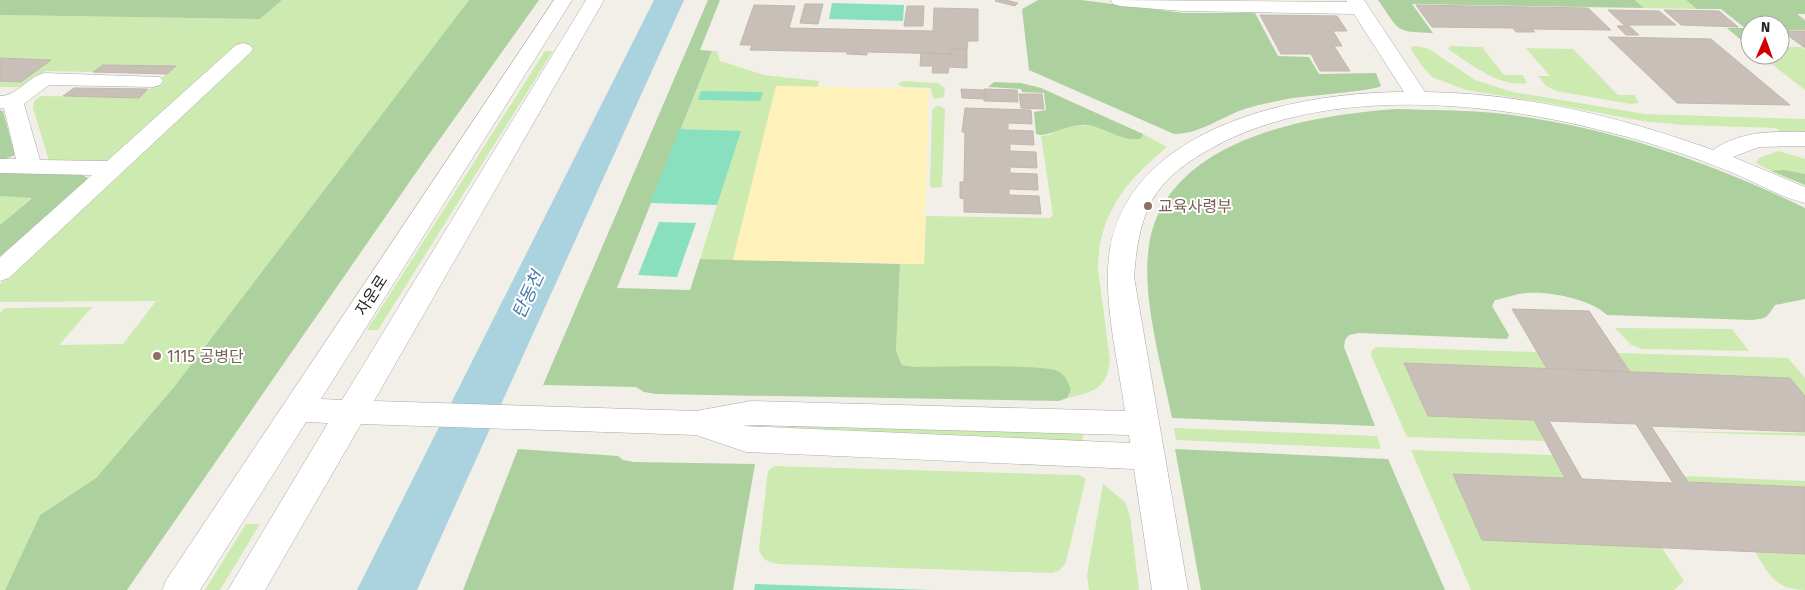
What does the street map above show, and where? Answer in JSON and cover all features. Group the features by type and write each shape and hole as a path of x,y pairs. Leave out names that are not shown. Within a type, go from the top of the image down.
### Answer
{"street":[{"name":"자운로","path":"180,590 562,0"},
{"path":"246,590 595,0"},
{"path":"1120,0 1182,4 1358,4 1419,99"},
{"path":"0,272 243,49"},
{"path":"30,166 6,102 44,79 153,81"},
{"path":"1170,590 1121,277 1125,238 1136,206 1153,180 1176,158 1191,148 1263,117 1332,102 1370,99 1419,99 1489,103 1578,118 1654,137 1716,158 1805,196"},
{"path":"1716,158 1737,145 1754,140 1805,139"},
{"path":"0,166 112,168"},
{"path":"297,410 696,423 752,412 1143,422"},
{"path":"696,423 746,440 1150,457"}],"green space":[{"path":"0,0 282,0 260,19 0,15"},
{"path":"282,0 469,0 174,387 96,478 40,515 5,590 0,590 0,313 5,308 92,307 59,345 123,344 156,301 0,302 0,284 250,50 108,161 49,161 33,108 34,101 41,96 139,98 175,66 103,65 93,72 45,71 23,87 0,87 0,81 21,82 50,60 0,58 0,15 260,19"},
{"path":"469,0 539,0 422,164 127,590 5,590 40,515 96,478 174,387"},
{"path":"708,0 720,0 700,50 712,51 617,288 690,290 700,259 900,264 896,351 902,365 915,367 1034,367 1049,369 1058,371 1066,379 1071,390 1067,398 1059,401 656,394 644,392 636,387 543,385"},
{"path":"1038,0 1081,0 1184,13 1255,13 1278,56 1309,57 1319,74 1376,73 1381,86 1366,90 1295,98 1265,104 1242,110 1201,129 1174,134 1029,70 1022,9"},
{"path":"1378,0 1635,0 1644,8 1412,4 1433,33 1411,32 1399,28"},
{"path":"1635,0 1686,0 1697,9 1644,8"},
{"path":"1686,0 1805,0 1805,14 1797,14 1805,20 1805,30 1790,30 1790,15 1740,15 1740,24 1721,9 1697,9"},
{"path":"832,3 904,5 903,21 829,19"},
{"path":"1727,28 1740,28 1740,39"},
{"path":"1416,46 1429,49 1475,80 1513,92 1645,114 1805,119 1805,133 1782,133 1776,128 1684,125 1642,121 1466,90 1432,77 1411,50 1411,47"},
{"path":"1450,46 1482,47 1504,75 1523,75 1527,83 1517,84 1497,79 1448,49"},
{"path":"1790,47 1802,47 1805,50 1805,90 1773,65 1790,65"},
{"path":"1526,48 1573,49 1618,95 1634,95 1639,103 1630,104 1556,91 1546,86 1538,76 1550,76"},
{"path":"545,51 553,51 378,330 367,330"},
{"path":"712,51 717,51 720,61 764,75 819,81 818,87 776,86 733,260 700,259 740,132 681,129"},
{"path":"903,81 938,83 945,88 944,97 933,99 931,88 904,87 897,84"},
{"path":"994,82 1021,83 1041,88 1143,134 1142,138 1129,139 1087,125 1072,126 1041,135 1036,134 1034,112 1046,110 1044,93 1022,92 1021,89 988,87"},
{"path":"701,91 763,92 760,101 698,100"},
{"path":"936,106 945,109 942,187 932,188 930,186 932,110"},
{"path":"1397,109 1495,113 1576,126 1655,147 1693,160 1805,208 1805,299 1775,305 1766,317 1751,320 1607,315 1600,309 1569,297 1546,293 1518,294 1495,300 1492,306 1509,335 1507,339 1359,333 1349,335 1345,340 1344,347 1375,426 1172,418 1150,309 1147,266 1149,246 1161,210 1182,180 1211,157 1246,140 1284,127 1323,118"},
{"path":"0,110 3,111 15,155 0,161"},
{"path":"1069,125 1085,125 1106,129 1131,139 1142,138 1143,134 1167,147 1139,172 1128,186 1109,215 1103,231 1099,249 1098,269 1110,360 1109,369 1102,383 1097,388 1084,394 1067,398 1071,390 1057,370 1035,368 915,367 902,365 896,351 900,264 924,264 926,216 1050,218 1053,215 1041,136 1049,135"},
{"path":"680,129 741,131 717,205 650,203"},
{"path":"1779,151 1805,159 1805,174 1771,171 1756,163 1759,158"},
{"path":"1784,170 1805,174 1805,185 1771,171"},
{"path":"0,173 82,175 88,178 0,261 0,225 32,198 0,196"},
{"path":"0,196 32,197 0,225"},
{"path":"659,222 696,223 677,277 638,275"},
{"path":"1615,328 1732,329 1749,351 1642,349 1631,345"},
{"path":"1376,347 1537,352 1547,369 1404,364 1428,416 1534,420 1546,441 1407,437 1371,355 1372,350"},
{"path":"1618,353 1788,358 1805,378 1805,396 1790,378 1630,372"},
{"path":"789,424 1083,434 1082,443 787,431"},
{"path":"1174,428 1377,436 1381,449 1176,440"},
{"path":"1654,431 1805,433 1805,436"},
{"path":"518,449 618,456 623,460 634,462 755,464 733,590 463,590"},
{"path":"1175,449 1388,459 1445,590 1201,590"},
{"path":"1411,450 1553,455 1565,478 1454,474 1482,539 1662,548 1684,581 1674,590 1471,590"},
{"path":"774,466 1078,475 1085,478 1085,482 1066,562 1060,570 1052,573 780,564 766,560 759,549 768,471"},
{"path":"1683,476 1805,481 1805,487 1688,482"},
{"path":"1103,484 1125,502 1130,516 1139,590 1089,590 1087,575"},
{"path":"246,524 260,524 220,590 205,590"},
{"path":"1755,552 1805,554 1805,590 1786,587 1780,584 1769,574"},
{"path":"755,584 931,590 754,590"}],"sand":[{"path":"776,86 929,89 924,264 733,260"}],"building":[{"path":"1006,0 1018,3 1015,6 995,1"},
{"path":"805,4 823,4 818,24 800,23"},
{"path":"754,5 795,6 789,28 933,31 934,8 978,9 978,41 968,41 967,49 952,49 952,54 867,52 867,55 847,54 847,52 750,50 752,45 740,45"},
{"path":"1416,5 1588,8 1611,30 1532,29 1535,32 1516,32 1513,28 1432,27"},
{"path":"907,6 924,6 923,26 904,26"},
{"path":"1608,10 1659,11 1676,25 1624,25"},
{"path":"1664,10 1719,11 1738,27 1681,25"},
{"path":"1260,15 1337,16 1347,31 1333,31 1342,46 1334,46 1350,71 1320,71 1311,54 1281,54"},
{"path":"1617,26 1629,26 1639,35 1626,35"},
{"path":"1790,31 1805,31 1805,48 1790,37"},
{"path":"1608,37 1711,39 1790,105 1677,103"},
{"path":"952,49 967,49 967,68 949,67 948,73 932,73 933,66 920,66 921,53 952,54"},
{"path":"0,58 51,60 21,82 0,81"},
{"path":"103,65 176,66 167,74 93,72"},
{"path":"74,88 148,89 139,98 63,96"},
{"path":"961,89 983,90 984,99 962,98"},
{"path":"984,89 1017,90 1018,102 984,101"},
{"path":"1019,94 1042,94 1044,109 1021,108"},
{"path":"965,108 1031,110 1032,124 1008,123 1008,130 1033,131 1034,145 1010,144 1010,151 1036,152 1037,168 1010,167 1010,173 1037,174 1038,190 1009,189 1009,195 1039,196 1041,214 964,212 964,199 960,198 960,182 964,182 965,132 962,132"},
{"path":"1512,309 1589,311 1630,372 1547,369"},
{"path":"1404,363 1790,378 1805,396 1805,432 1651,426 1688,482 1805,487 1805,554 1482,540 1453,474 1565,478 1534,420 1428,416","holes":["1549,421 1636,424 1673,483 1582,479"]}],"waterway":[{"name":"탄동천","path":"387,590 489,373 669,0"}],"place":[{"name":"교육사령부","path":"1148,206"},
{"name":"1115 공병단","path":"157,356"}]}
